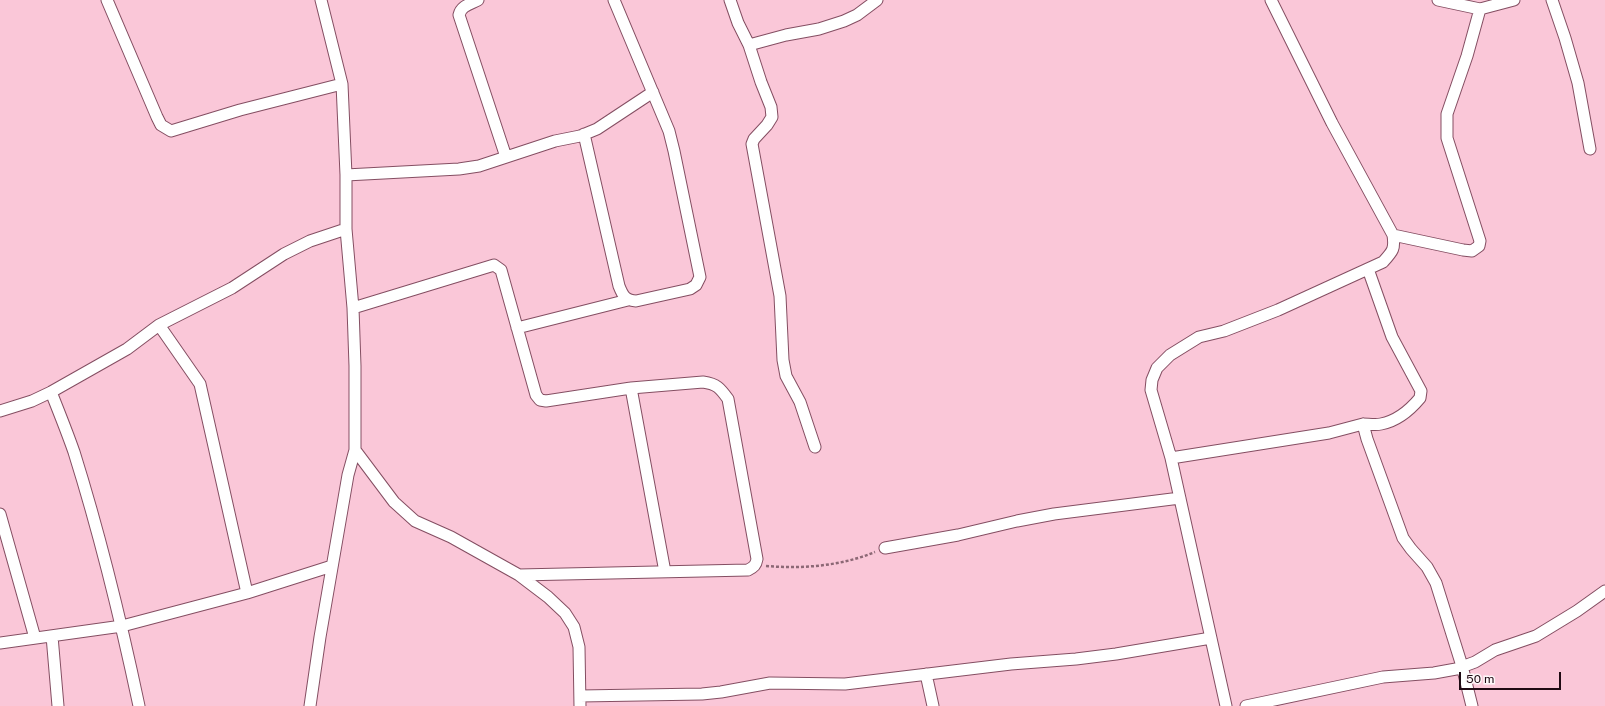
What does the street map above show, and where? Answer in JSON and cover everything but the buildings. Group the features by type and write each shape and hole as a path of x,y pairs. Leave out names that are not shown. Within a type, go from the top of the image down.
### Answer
{"street":[{"path":"107,0 156,117 161,125 171,131 240,110 342,84"},
{"path":"310,706 332,566 348,475 355,450 354,308 346,229 346,175 342,84 322,0"},
{"path":"478,0 463,7 460,10 459,15 506,157"},
{"path":"517,328 628,300 636,300 690,289 696,285 700,277 669,131 614,0"},
{"path":"730,0 738,23 749,45 761,82 771,106 772,117 754,139 752,144 780,296 783,360 786,376 800,402 815,447"},
{"path":"749,45 786,35 818,29 844,21 858,15 877,0"},
{"path":"1226,706 1172,458 1151,390 1152,380 1157,368 1170,355 1199,337 1224,330 1278,310 1384,262 1393,252 1394,245 1393,234 1332,123 1273,0"},
{"path":"1438,0 1480,9 1514,0"},
{"path":"1552,0 1578,83 1590,149"},
{"path":"1393,234 1463,250 1472,251 1480,246 1447,138 1447,114 1467,56 1480,9"},
{"path":"346,175 458,169 478,166 597,129 653,92"},
{"path":"584,134 619,286 624,297 628,300"},
{"path":"0,411 32,401 51,392 127,350 159,325 232,288 299,246 346,229"},
{"path":"354,308 494,265 501,270 536,395 540,400 546,401 630,388 703,382 714,384 728,399 757,559 756,564 748,570 519,575"},
{"path":"1172,458 1329,433 1362,424 1381,424 1397,418 1413,407 1420,398 1421,391 1392,337 1368,269"},
{"path":"159,325 200,384 247,593"},
{"path":"630,388 665,572"},
{"path":"51,392 81,476 122,626 139,706"},
{"path":"1362,424 1404,538 1411,549 1427,567 1436,583 1462,666 1472,706"},
{"path":"355,450 394,502 415,522 451,537 519,575 548,597 565,613 574,627 579,647 580,701 702,694 770,683 845,684 1011,664 1116,654 1211,638"},
{"path":"885,548 958,535 1054,514 1180,498"},
{"path":"0,514 35,638"},
{"path":"0,643 122,626 247,593 332,566"},
{"path":"1246,706 1383,677 1434,673 1475,662 1495,650 1536,636 1577,611 1605,591"},
{"path":"52,636 58,706"},
{"path":"926,674 932,706"}],"path":[{"path":"756,564 786,568 811,567 864,557 885,548"}]}
